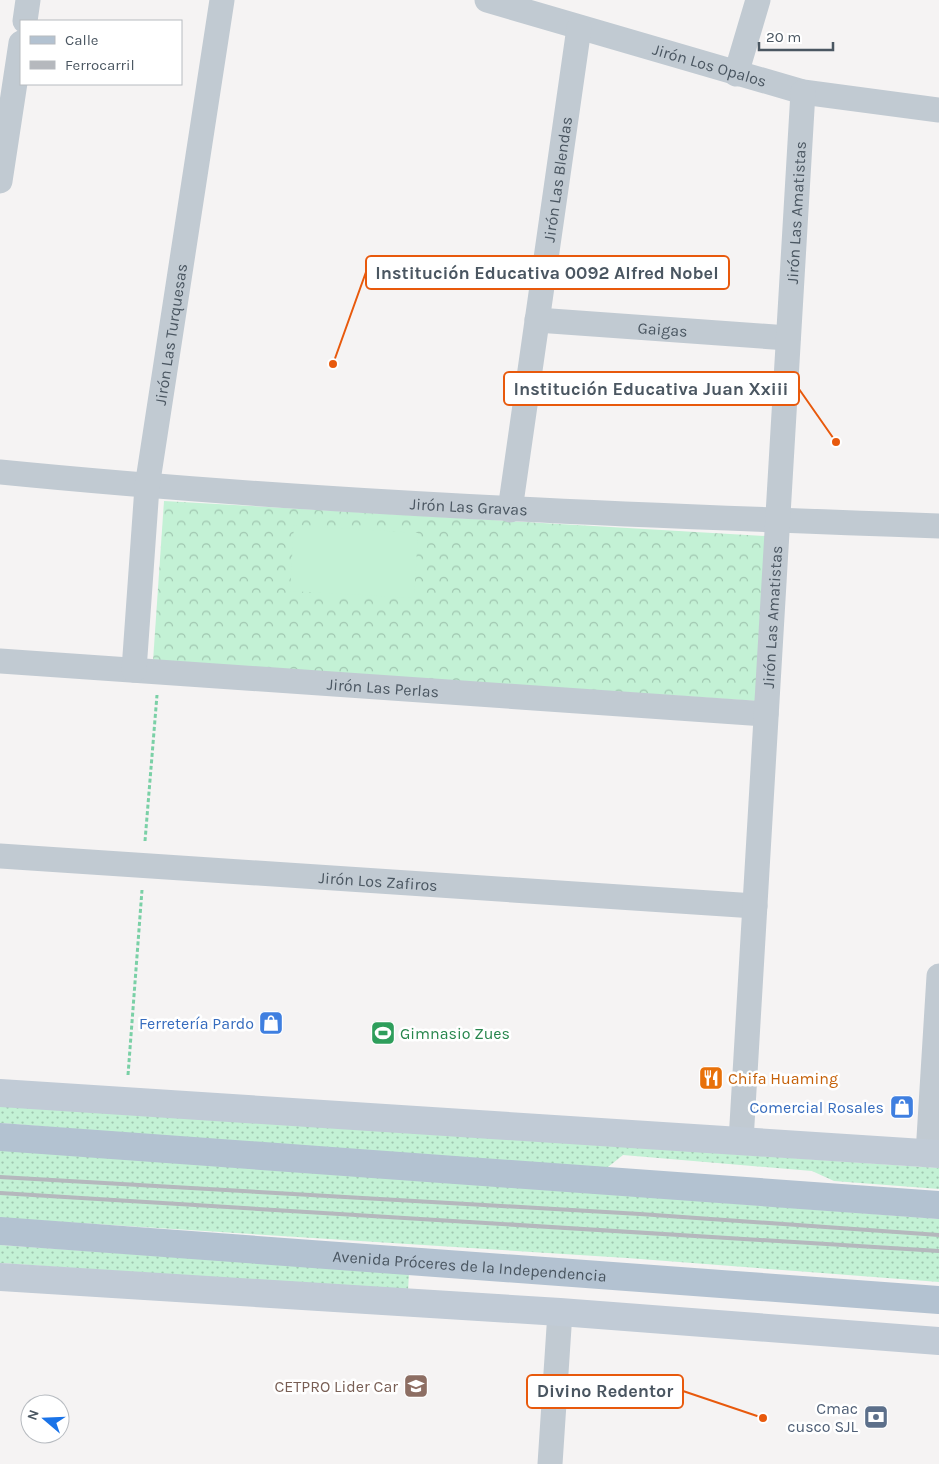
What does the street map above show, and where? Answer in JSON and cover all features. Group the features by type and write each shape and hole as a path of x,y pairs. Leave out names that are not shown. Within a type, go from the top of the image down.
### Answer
{"main road":[{"path":"0,1093 934,1154"},
{"path":"0,1137 939,1205"},
{"name":"Avenida Próceres de la Independencia","path":"0,1231 939,1300"},
{"path":"0,1276 560,1312 939,1341"}],"street":[{"path":"25,20 28,0"},
{"name":"Jirón Las Turquesas","path":"134,670 147,487 222,0"},
{"name":"Jirón Los Opalos","path":"487,0 803,92 939,110"},
{"path":"736,74 758,0"},
{"name":"Jirón Las Blendas","path":"510,510 579,28"},
{"path":"0,181 20,50"},
{"name":"Jirón Las Amatistas","path":"741,1141 803,92"},
{"name":"Gaigas","path":"537,320 788,338"},
{"name":"Jirón Las Gravas","path":"0,472 147,487 510,510 939,526"},
{"name":"Jirón Las Perlas","path":"0,661 766,714"},
{"name":"Jirón Los Zafiros","path":"0,856 755,906"},
{"path":"934,1154 939,976"},
{"path":"550,1464 560,1312"}],"green space":[{"path":"164,501 766,536 757,701 153,661"},
{"path":"294,525 418,533 414,598 290,591"},
{"path":"0,1105 939,1168 939,1189 834,1181 812,1171 623,1155 603,1171 0,1123"},
{"path":"0,1148 939,1219 939,1282 627,1258 0,1218"},
{"path":"0,1245 409,1273 408,1291 0,1263"}],"railway":[{"path":"0,1177 640,1214 939,1235"},
{"path":"0,1193 939,1251"}],"place":[{"name":"Institución Educativa 0092 Alfred Nobel","path":"333,364"},
{"name":"Institución Educativa Juan Xxiii","path":"836,442"},
{"name":"Ferretería Pardo","path":"271,1023"},
{"name":"Gimnasio Zues","path":"383,1033"},
{"name":"Chifa Huaming","path":"711,1078"},
{"name":"Comercial Rosales","path":"902,1107"},
{"name":"CETPRO Lider Car","path":"416,1386"},
{"name":"Cmac cusco SJL","path":"876,1417"},
{"name":"Divino Redentor","path":"763,1418"}]}
